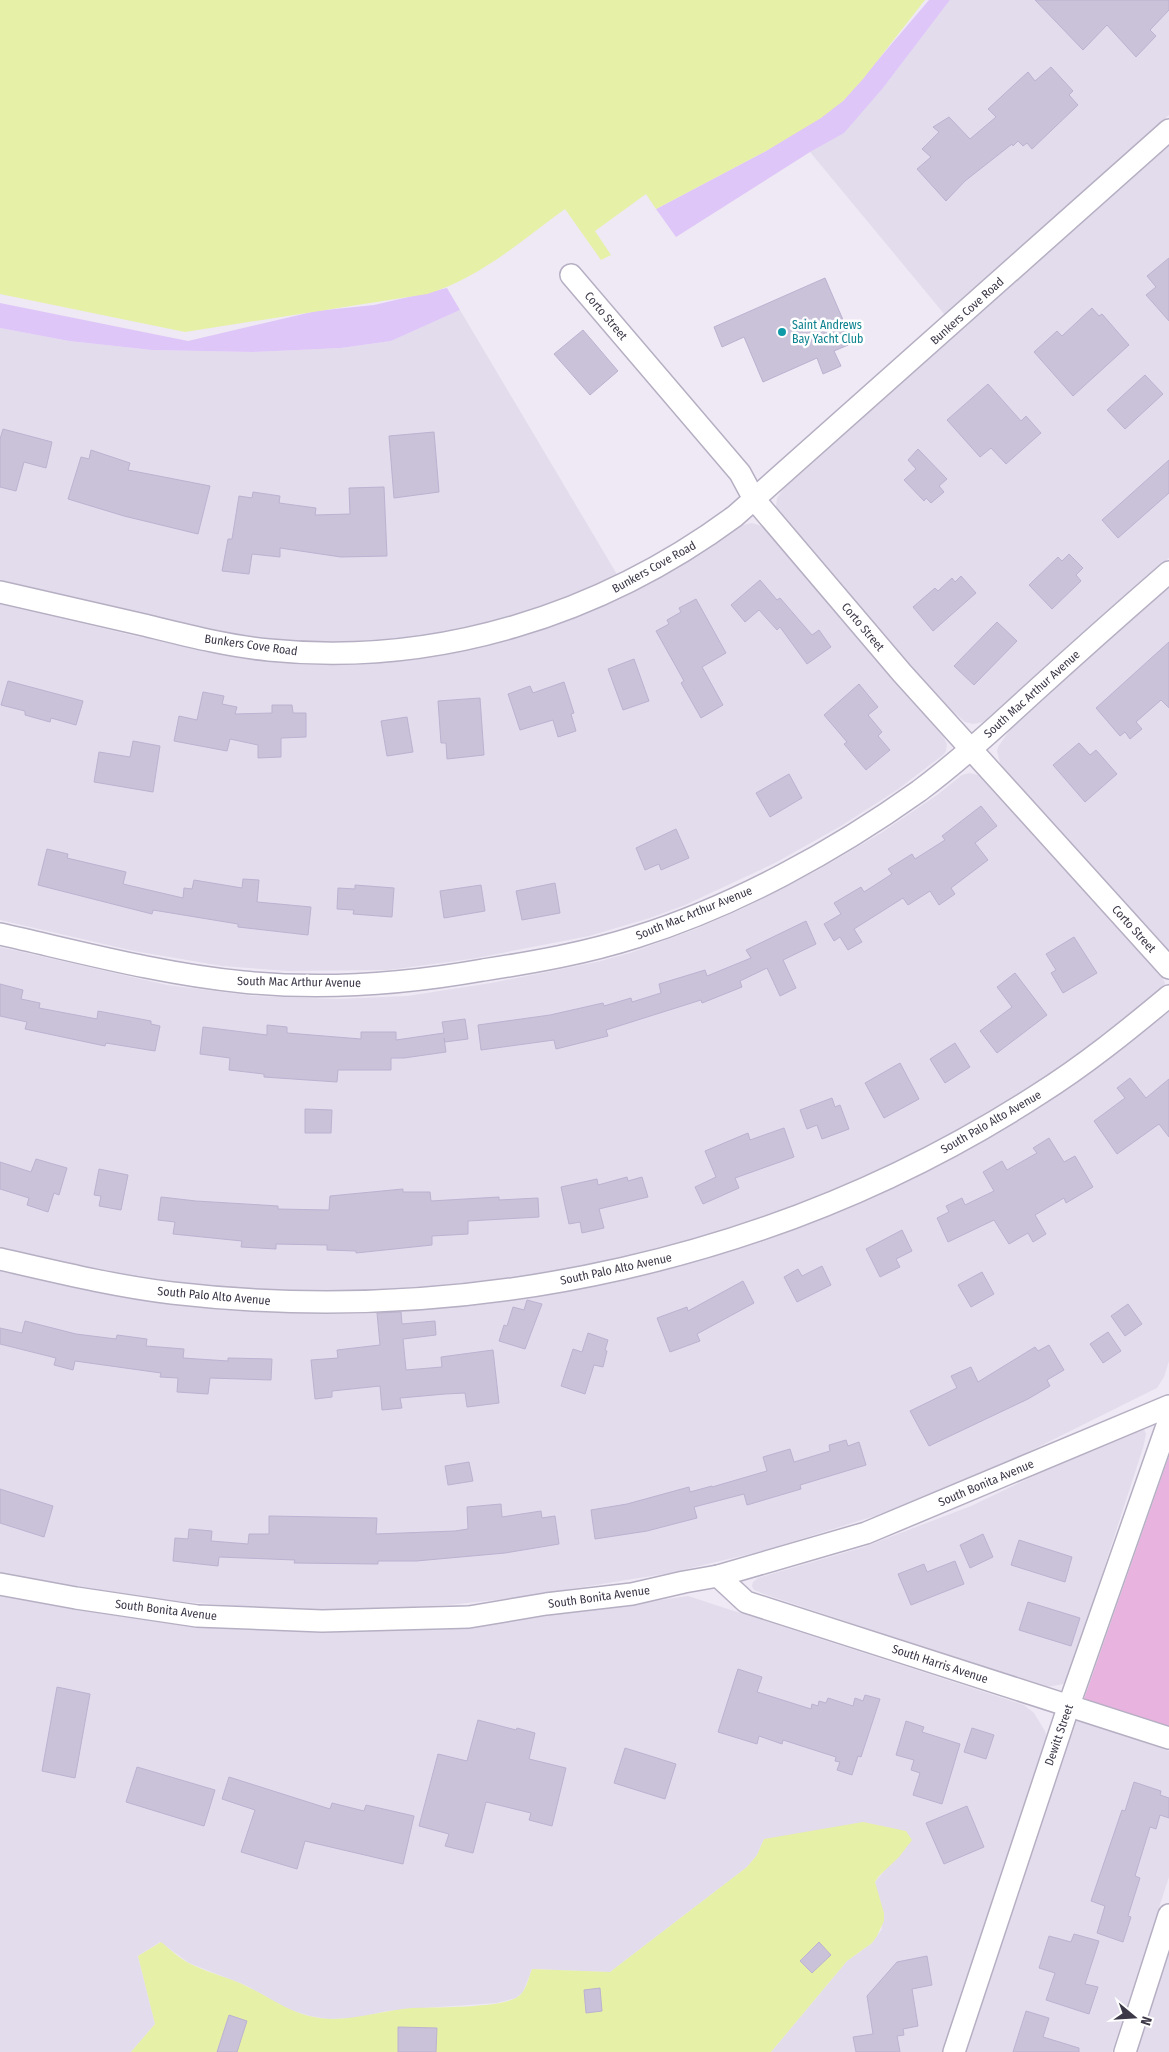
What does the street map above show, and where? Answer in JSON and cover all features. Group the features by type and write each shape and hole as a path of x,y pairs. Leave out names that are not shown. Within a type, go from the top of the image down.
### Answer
{"street":[{"name":"Bunkers Cove Road","path":"0,592 187,636 253,648 312,653 347,654 412,649 516,627 556,614 603,595 653,570 735,516 1169,130"},
{"name":"Corto Street","path":"572,275 740,473 754,498 876,643 970,750 1169,968"},
{"name":"South Mac Arthur Avenue","path":"0,934 172,972 265,984 353,985 401,982 560,957 650,933 756,888 874,822 932,781 970,750 1169,572"},
{"name":"South Palo Alto Avenue","path":"0,1259 134,1288 196,1296 283,1302 363,1301 454,1295 543,1284 620,1269 750,1234 816,1210 901,1172 980,1130 1057,1082 1115,1040 1169,996"},
{"name":"South Bonita Avenue","path":"0,1584 76,1598 197,1616 322,1620 469,1617 546,1604 632,1594 718,1576 866,1533 1169,1406"},
{"name":"Dewitt Street","path":"954,2052 1070,1705 1169,1420"},
{"name":"South Harris Avenue","path":"718,1576 746,1602 1169,1738"},
{"path":"1125,2052 1169,1915"}],"shaded area":[{"path":"0,0 925,0 863,79 843,101 821,118 766,151 656,209 646,194 595,231 611,255 601,260 565,209 482,269 427,294 185,332 0,294"},
{"path":"950,0 1169,0 1169,115 945,315 810,152 844,132 883,88"},
{"path":"1169,143 1169,558 983,722 973,724 965,722 945,704 903,659 780,514 776,507 777,498 784,488"},
{"path":"460,310 618,576 594,588 526,613 460,630 376,642 331,643 275,640 222,632 0,580 0,328 69,341 152,350 252,352 341,348 391,341"},
{"path":"752,523 766,529 879,663 942,734 947,744 943,755 897,790 841,826 775,863 685,905 650,918 589,936 471,959 388,970 288,971 222,966 134,951 0,920 0,604 135,636 257,659 360,664 418,659 507,640 585,614 653,582 696,556 738,526"},
{"path":"1169,586 1169,952 1002,770 997,751 1012,727"},
{"path":"969,773 978,775 984,780 1160,974 1165,983 1162,988 1119,1025 1049,1077 945,1138 844,1186 749,1224 571,1271 436,1288 274,1291 195,1285 115,1274 0,1249 0,947 167,985 254,996 337,999 407,996 491,983 597,962 630,953 696,929 742,909 820,869 881,833 937,795 962,775"},
{"path":"1169,1008 1169,1361 1164,1377 1157,1388 1020,1456 884,1513 766,1550 670,1573 514,1598 394,1608 332,1610 263,1608 148,1599 0,1575 0,1269 91,1290 141,1299 234,1309 273,1311 476,1303 559,1292 639,1275 775,1236 829,1216 915,1177 978,1142"},
{"path":"1139,1426 1144,1429 1146,1434 1143,1448 1067,1682 1064,1684 1046,1687 1022,1680 764,1594 754,1590 752,1586 753,1582 758,1578 864,1547 971,1506"},
{"path":"1169,1456 1169,1727 1084,1699"},
{"path":"0,1594 197,1627 323,1631 593,1610 688,1596 1024,1705 1034,1713 1047,1738 947,2052 771,2052 847,1961 872,1943 882,1929 875,1882 884,1871 764,1839 757,1855 747,1867 610,1972 532,1969 523,1992 516,1998 497,2003 387,2011 355,2018 328,2019 287,2009 247,1986 189,1963 160,1942 138,1956 155,2024 131,2052 0,2052"},
{"path":"1077,1719 1169,1751 1169,1877 1112,2052 966,2052"},
{"path":"863,1822 906,1831 912,1840 875,1882 884,1913 884,1921 872,1943 847,1961 771,2052 131,2052 155,2024 138,1956 161,1942 190,1964 242,1984 285,2007 309,2016 335,2019 411,2008 495,2004 519,1996 526,1985 532,1969 610,1972 747,1867 757,1855 764,1839"},
{"path":"1169,1953 1169,2052 1137,2052"}],"sand":[{"path":"929,0 950,0 883,88 844,133 810,152 676,237 656,209 766,151 843,101"},
{"path":"447,288 460,310 391,341 341,348 252,352 152,350 69,341 0,328 0,303 188,341 316,311 374,305"}],"building":[{"path":"1035,0 1169,0 1169,10 1150,30 1156,36 1136,57 1107,25 1083,50"},
{"path":"1051,67 1073,91 1069,95 1078,105 1032,149 1027,143 1023,146 1018,141 1013,146 1012,144 965,181 946,201 917,169 931,157 922,149 939,132 933,127 949,117 970,139 996,117 988,109 1028,72 1035,81"},
{"path":"1169,258 1169,321 1146,295 1156,287 1147,276"},
{"name":"Saint Andrews Bay Yacht Club","path":"825,278 853,343 834,351 841,366 823,374 817,358 763,382 744,337 722,347 714,327"},
{"path":"1092,308 1099,316 1102,314 1129,345 1073,396 1034,352 1057,331 1062,336"},
{"path":"583,330 618,371 590,395 554,354"},
{"path":"1145,375 1163,394 1125,429 1107,410"},
{"path":"988,384 1021,421 1026,416 1041,433 1006,464 991,448 980,457 947,420"},
{"path":"3,429 52,442 46,468 24,462 16,491 0,487 0,439"},
{"path":"434,432 439,492 394,498 389,436"},
{"path":"918,449 947,479 939,486 944,492 931,503 926,498 924,501 904,480 916,469 908,460"},
{"path":"91,450 130,463 128,470 210,486 198,534 124,516 68,499 81,457 89,459"},
{"path":"1169,460 1169,493 1118,538 1102,520"},
{"path":"384,487 387,556 341,557 280,548 280,557 252,554 249,574 222,571 228,539 232,539 239,496 252,498 253,492 280,496 279,503 316,508 315,515 350,514 349,488"},
{"path":"1069,554 1083,568 1076,575 1081,581 1052,609 1029,585 1058,557 1062,561"},
{"path":"961,576 976,593 933,631 913,607 935,588 938,591 952,578 955,582"},
{"path":"760,580 777,600 780,598 812,635 819,630 831,647 807,664 780,627 777,630 759,610 745,622 731,605"},
{"path":"696,599 726,653 702,667 723,705 701,718 681,683 684,681 656,631 669,624 667,620 681,612 679,608"},
{"path":"997,622 1017,641 974,685 954,666"},
{"path":"1169,642 1169,708 1161,700 1136,722 1142,729 1130,739 1125,732 1120,736 1096,708"},
{"path":"634,659 649,701 623,710 608,669"},
{"path":"8,681 83,701 76,725 51,718 50,722 25,715 25,711 1,705"},
{"path":"564,682 574,713 571,714 576,731 558,737 553,720 520,730 508,694 530,686 533,693"},
{"path":"859,684 878,707 868,715 882,732 878,736 890,750 866,770 844,744 847,742 824,715"},
{"path":"203,692 224,696 222,704 237,707 235,714 272,713 272,705 292,705 293,713 306,713 306,737 281,738 281,757 258,758 258,745 230,739 227,751 174,741 179,716 197,720"},
{"path":"480,698 484,755 447,759 446,743 441,743 438,701"},
{"path":"407,717 413,752 387,756 381,721"},
{"path":"133,741 160,746 153,792 94,782 99,752 130,757"},
{"path":"1079,743 1090,755 1096,750 1117,774 1085,802 1053,765"},
{"path":"789,774 802,798 770,817 756,793"},
{"path":"981,806 997,826 975,843 988,860 951,888 955,894 939,905 930,891 908,905 903,898 854,929 862,942 848,950 840,937 834,941 824,924 841,914 834,903 861,887 864,892 892,874 888,869 912,854 915,859 945,840 942,836"},
{"path":"676,829 689,858 661,870 659,864 645,870 636,848"},
{"path":"47,849 68,854 67,858 126,872 123,884 183,898 184,888 192,889 194,880 242,888 243,879 259,880 257,902 311,907 308,935 238,927 238,924 153,910 152,914 38,885"},
{"path":"555,883 560,913 522,920 516,891"},
{"path":"355,885 394,888 392,917 353,914 354,910 337,909 338,888 355,889"},
{"path":"481,885 485,911 444,918 440,891"},
{"path":"806,921 816,944 783,960 796,988 780,996 767,968 740,981 742,987 702,1003 701,1000 606,1030 608,1036 556,1049 554,1040 481,1050 478,1025 550,1015 603,1003 604,1006 631,998 632,1002 661,993 659,984 705,970 707,976 751,958 746,950"},
{"path":"1074,937 1097,973 1063,993 1051,973 1056,970 1046,954"},
{"path":"1015,973 1047,1015 997,1053 980,1031 1012,1007 997,987"},
{"path":"0,984 23,990 21,999 40,1003 39,1008 97,1019 98,1011 151,1021 151,1024 160,1026 155,1051 106,1043 105,1046 25,1029 27,1022 0,1016"},
{"path":"465,1019 468,1039 445,1042 444,1038 446,1052 391,1058 391,1070 338,1070 337,1082 264,1077 264,1074 229,1070 230,1058 200,1054 203,1027 267,1035 267,1025 287,1027 287,1033 361,1039 361,1032 396,1032 396,1040 444,1033 442,1022"},
{"path":"955,1043 970,1067 945,1083 930,1059"},
{"path":"900,1063 919,1099 884,1118 865,1083"},
{"path":"1130,1078 1146,1098 1169,1079 1169,1137 1159,1124 1117,1154 1094,1121 1125,1098 1117,1088"},
{"path":"832,1098 835,1107 840,1105 849,1129 822,1139 817,1125 807,1129 800,1110"},
{"path":"305,1109 332,1110 331,1133 305,1133"},
{"path":"784,1128 794,1157 735,1178 739,1188 703,1204 695,1187 716,1177 705,1151 748,1133 750,1140"},
{"path":"1049,1138 1064,1162 1075,1156 1093,1187 1066,1203 1064,1198 1035,1215 1046,1234 1033,1242 1028,1233 1009,1244 994,1220 948,1242 937,1218 949,1212 946,1206 962,1198 965,1205 994,1191 983,1172 1002,1161 1007,1170 1037,1153 1033,1148"},
{"path":"36,1159 67,1168 59,1195 54,1193 48,1212 27,1205 29,1198 0,1189 0,1162 31,1172"},
{"path":"99,1169 128,1175 121,1210 99,1206 101,1196 94,1195"},
{"path":"627,1177 628,1181 642,1177 648,1197 599,1209 604,1228 582,1233 580,1222 569,1224 561,1187 597,1179 598,1185"},
{"path":"403,1189 403,1192 430,1192 431,1201 499,1197 499,1200 538,1198 539,1217 468,1221 468,1234 432,1236 432,1245 356,1253 356,1251 327,1250 327,1245 276,1244 276,1249 241,1247 242,1241 173,1234 175,1222 158,1220 161,1197 278,1206 278,1209 329,1210 330,1196"},
{"path":"902,1230 912,1251 896,1259 900,1267 880,1277 866,1249"},
{"path":"822,1266 831,1285 797,1302 784,1277 798,1269 802,1276"},
{"path":"982,1272 994,1294 971,1307 958,1285"},
{"path":"743,1281 754,1303 697,1334 700,1341 670,1352 657,1318 687,1307 688,1311"},
{"path":"527,1300 542,1304 525,1349 499,1341 504,1325 507,1326 513,1307 524,1310"},
{"path":"1128,1304 1142,1324 1125,1336 1111,1316"},
{"path":"401,1312 402,1324 435,1321 436,1335 403,1339 406,1370 442,1367 441,1357 493,1350 499,1403 467,1407 465,1393 445,1394 400,1398 402,1408 382,1410 380,1386 332,1391 332,1397 315,1399 311,1360 338,1358 337,1350 380,1345 377,1313"},
{"path":"25,1321 76,1334 116,1339 117,1335 147,1339 146,1346 184,1349 183,1358 228,1361 228,1358 272,1359 271,1380 210,1378 208,1394 177,1392 178,1378 160,1377 161,1373 75,1361 73,1370 54,1365 56,1358 0,1344 0,1328 22,1333"},
{"path":"1108,1332 1121,1351 1103,1363 1090,1344"},
{"path":"588,1333 608,1340 603,1367 594,1365 585,1394 561,1386 573,1349 582,1352"},
{"path":"1049,1345 1064,1370 1047,1380 1050,1386 1028,1399 929,1446 910,1411 957,1388 951,1376 971,1367 978,1382 1035,1347 1038,1351"},
{"path":"846,1440 848,1446 859,1442 866,1465 800,1485 801,1489 747,1505 744,1494 694,1507 697,1518 647,1531 595,1539 591,1510 627,1504 689,1487 690,1492 712,1487 767,1471 763,1457 790,1449 794,1462 830,1451 829,1445"},
{"path":"469,1462 473,1481 448,1485 445,1466"},
{"path":"0,1489 53,1506 44,1537 0,1523"},
{"path":"501,1504 502,1517 541,1511 542,1518 555,1516 559,1544 505,1553 416,1561 378,1561 378,1564 294,1563 295,1560 219,1557 218,1566 173,1561 175,1538 188,1539 189,1529 212,1531 211,1541 248,1544 249,1534 269,1534 269,1516 377,1518 376,1534 455,1531 468,1529 467,1507"},
{"path":"983,1534 993,1557 970,1568 960,1545"},
{"path":"1019,1540 1072,1557 1065,1582 1011,1565"},
{"path":"955,1561 964,1584 911,1605 898,1574 924,1564 927,1572"},
{"path":"1028,1602 1080,1618 1071,1646 1019,1630"},
{"path":"738,1669 762,1677 757,1692 811,1709 812,1704 818,1706 819,1701 826,1703 828,1698 853,1706 855,1698 863,1701 865,1695 880,1699 861,1757 858,1756 852,1775 837,1770 840,1762 835,1761 836,1757 783,1740 782,1744 759,1736 757,1744 718,1732"},
{"path":"57,1687 90,1694 75,1778 42,1771"},
{"path":"478,1720 535,1733 529,1759 566,1768 552,1826 529,1820 531,1813 486,1802 473,1853 445,1846 449,1834 419,1826 438,1754 467,1761"},
{"path":"906,1721 924,1727 922,1732 960,1744 942,1804 913,1795 920,1773 911,1770 914,1760 896,1755"},
{"path":"972,1728 994,1735 986,1759 964,1752"},
{"path":"625,1748 676,1764 665,1799 614,1783"},
{"path":"137,1767 215,1790 204,1826 126,1802"},
{"path":"229,1777 330,1809 332,1803 364,1811 366,1805 414,1816 403,1864 305,1841 297,1869 241,1852 255,1810 222,1799"},
{"path":"1134,1782 1161,1791 1160,1795 1169,1798 1169,1818 1160,1815 1156,1829 1150,1827 1135,1876 1140,1878 1128,1916 1131,1917 1123,1942 1097,1933 1105,1906 1091,1901 1122,1810 1125,1811"},
{"path":"967,1806 984,1847 944,1864 926,1823"},
{"path":"1074,1934 1099,1941 1085,1984 1098,1987 1089,2014 1046,2000 1055,1973 1039,1968 1049,1936 1071,1942"},
{"path":"819,1942 831,1955 812,1973 800,1961"},
{"path":"927,1956 932,1985 912,1989 918,2026 903,2029 904,2035 897,2036 900,2052 856,2052 853,2037 873,2034 867,1996 897,1962"},
{"path":"600,1988 602,2011 586,2013 584,1990"},
{"path":"1026,2011 1049,2018 1043,2037 1079,2048 1079,2052 1013,2052"},
{"path":"229,2015 247,2021 237,2052 217,2052"},
{"path":"398,2027 437,2028 436,2052 398,2052"}],"place":[{"name":"Saint Andrews Bay Yacht Club","path":"782,332"}]}
